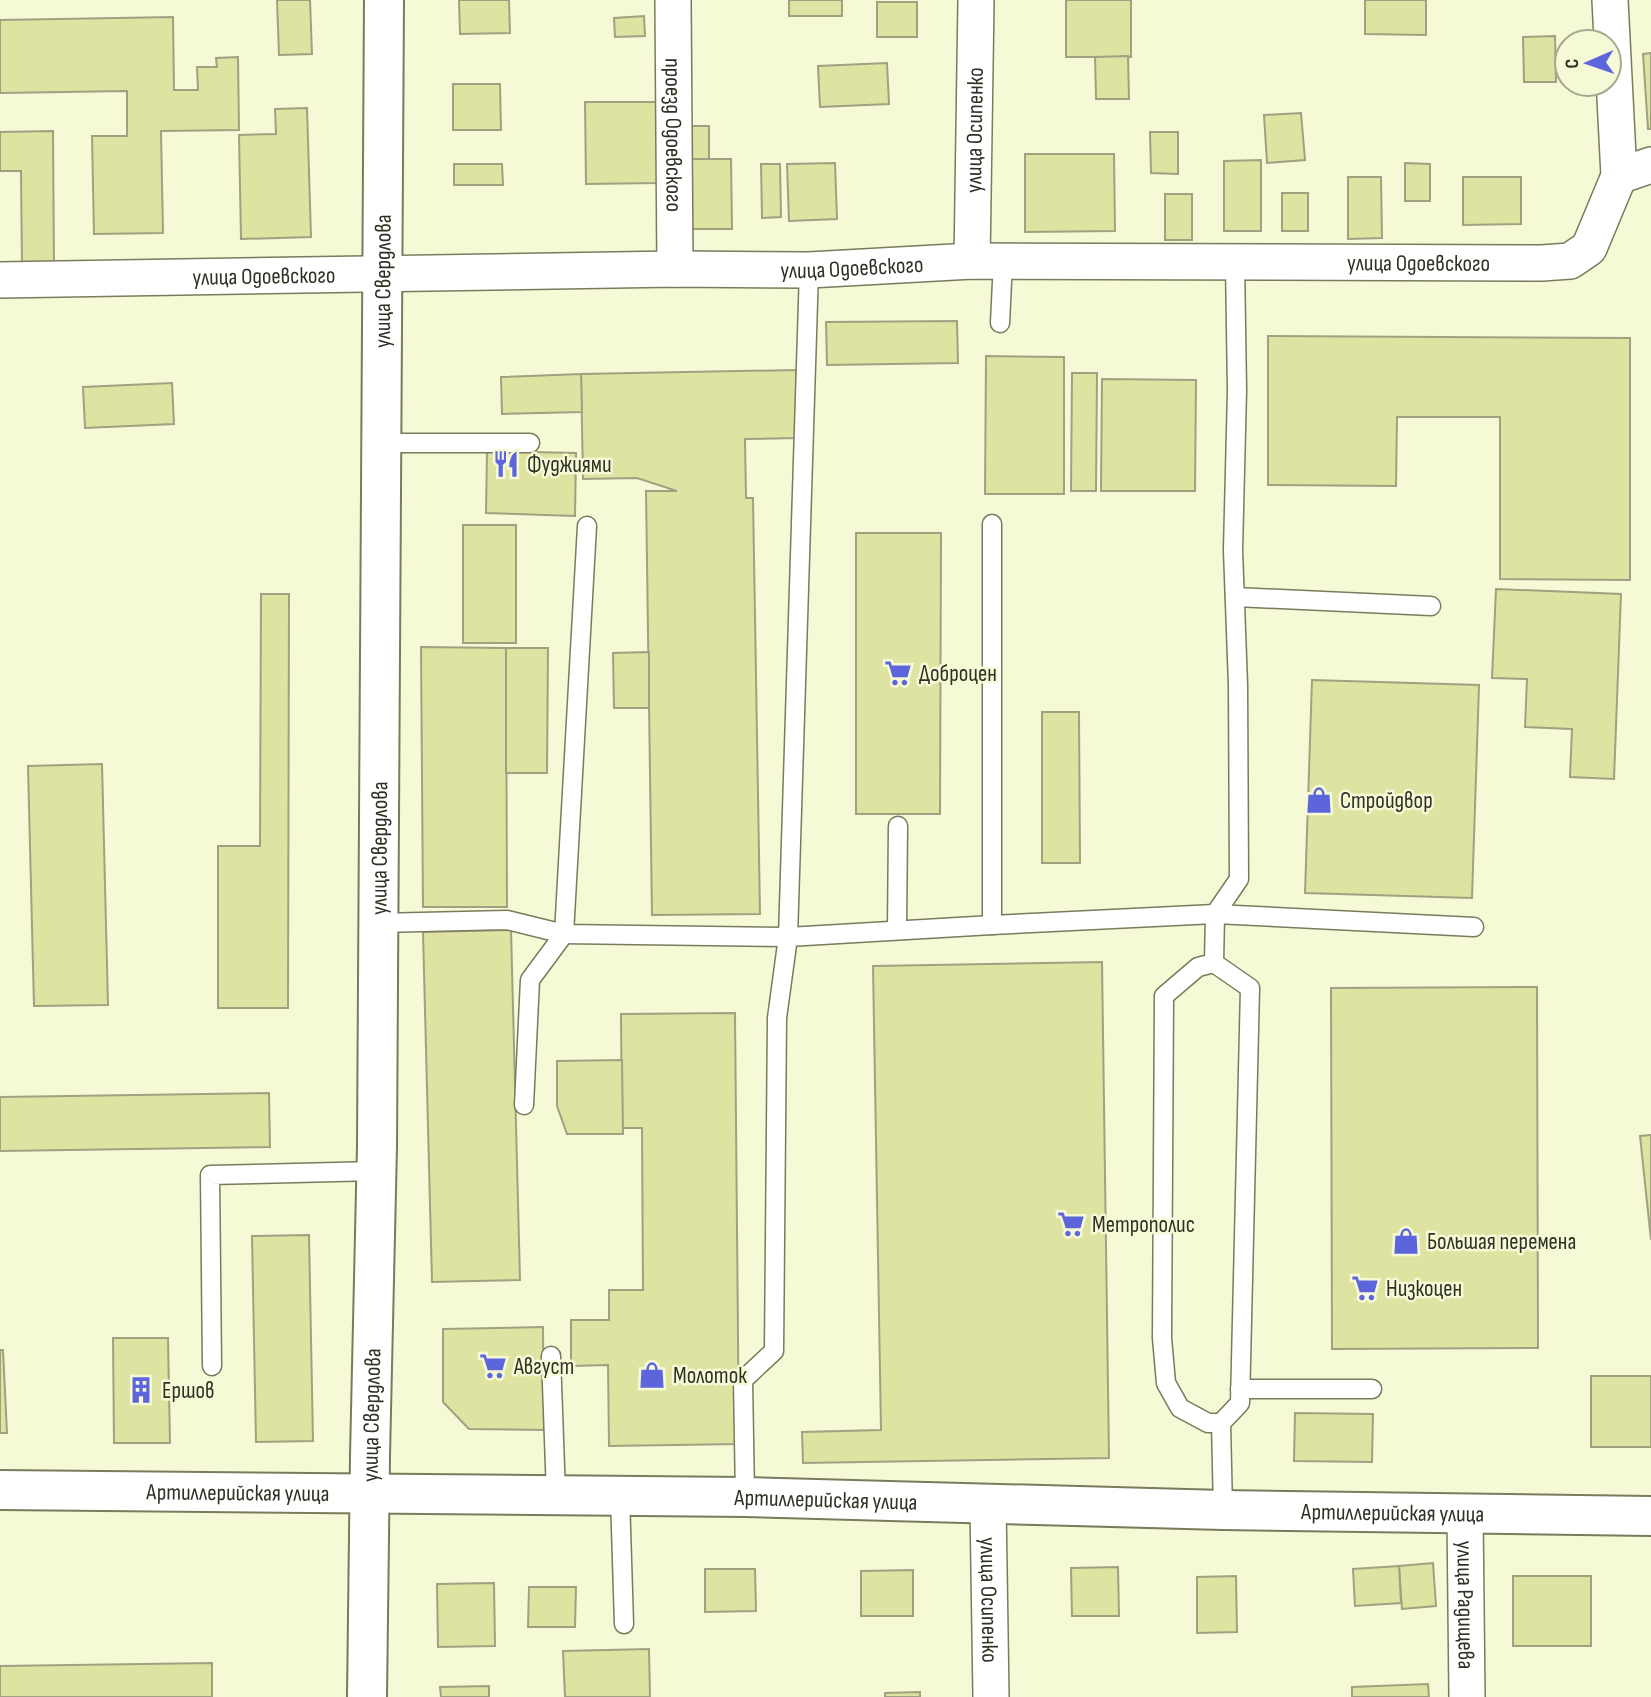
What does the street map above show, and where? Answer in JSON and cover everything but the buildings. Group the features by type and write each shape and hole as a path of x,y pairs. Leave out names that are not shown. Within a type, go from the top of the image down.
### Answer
{"street":[{"name":"улица Свердлова","path":"367,1697 377,1171 384,0"},
{"name":"проезд Одоевского","path":"673,0 675,269"},
{"name":"улица Осипенко","path":"976,0 987,261"},
{"path":"1610,0 1635,171"},
{"name":"улица Одоевского","path":"0,280 675,269 809,270 987,261 1542,263 1570,261 1589,248 1635,171"},
{"name":"Артиллерийская улица","path":"0,1490 745,1497 1223,1510 1651,1516"},
{"name":"улица Осипенко","path":"988,1504 990,1697"},
{"name":"улица Радищева","path":"1465,1514 1467,1697"}],"lane":[{"path":"987,261 1000,323"},
{"path":"1214,962 1215,914 1239,879 1238,685 1233,550 1237,391 1235,262"},
{"path":"745,1497 743,1380 774,1351 777,1018 788,937 809,270"},
{"path":"381,443 530,443"},
{"path":"992,524 992,925"},
{"path":"524,1105 530,980 564,934 587,526"},
{"path":"1235,597 1431,606"},
{"path":"897,930 898,826"},
{"path":"378,923 507,919 564,934 788,937 1215,914 1474,927"},
{"path":"1214,962 1250,988 1240,1403 1222,1423 1223,1510"},
{"path":"1214,962 1198,967 1164,996 1162,1338 1166,1383 1180,1408 1208,1423 1222,1423"},
{"path":"212,1366 210,1175 377,1171"},
{"path":"551,1356 556,1495"},
{"path":"1240,1389 1372,1388"},
{"path":"620,1496 624,1624"}],"place":[{"name":"Фуджиями","path":"506,464"},
{"name":"Доброцен","path":"898,673"},
{"name":"Стройдвор","path":"1319,800"},
{"name":"Метрополис","path":"1071,1224"},
{"name":"Большая перемена","path":"1406,1241"},
{"name":"Низкоцен","path":"1365,1288"},
{"name":"Август","path":"493,1366"},
{"name":"Молоток","path":"652,1375"},
{"name":"Ершов","path":"141,1390"}]}
